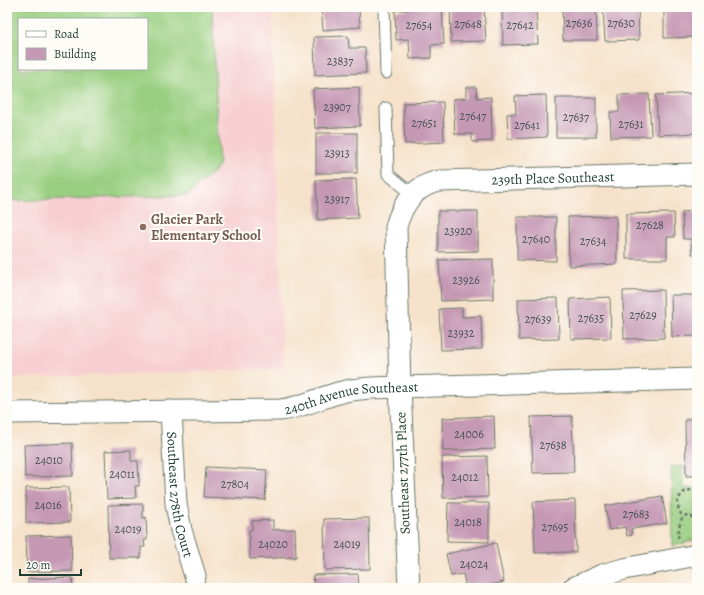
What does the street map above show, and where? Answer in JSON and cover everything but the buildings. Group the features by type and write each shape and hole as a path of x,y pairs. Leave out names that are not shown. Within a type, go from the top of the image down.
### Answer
{"street":[{"name":"239th Place Southeast","path":"412,194 430,183 440,181 697,174"},
{"name":"Southeast 277th Place","path":"409,588 400,387 396,227 404,204 412,194"},
{"name":"240th Avenue Southeast","path":"7,413 280,410 291,409 343,392 400,387 697,379"},
{"name":"Southeast 278th Court","path":"171,411 176,504 181,530 198,582"},
{"path":"573,588 602,575 624,569 697,555"}],"lane":[{"path":"384,7 386,73"},
{"path":"386,108 388,174 412,194"}],"path":[{"path":"697,492 690,490 684,492 678,499 677,505 681,514 691,518 697,516"}],"shaded area":[{"name":"Glacier Park Elementary School","path":"7,7 272,7 283,369 7,378"}],"green space":[{"path":"7,7 212,7 219,166 188,195 7,201"},
{"path":"683,466 683,488 697,488 697,538 692,541 672,546 671,467"}],"place":[{"name":"Glacier Park Elementary School","path":"143,227"}]}
